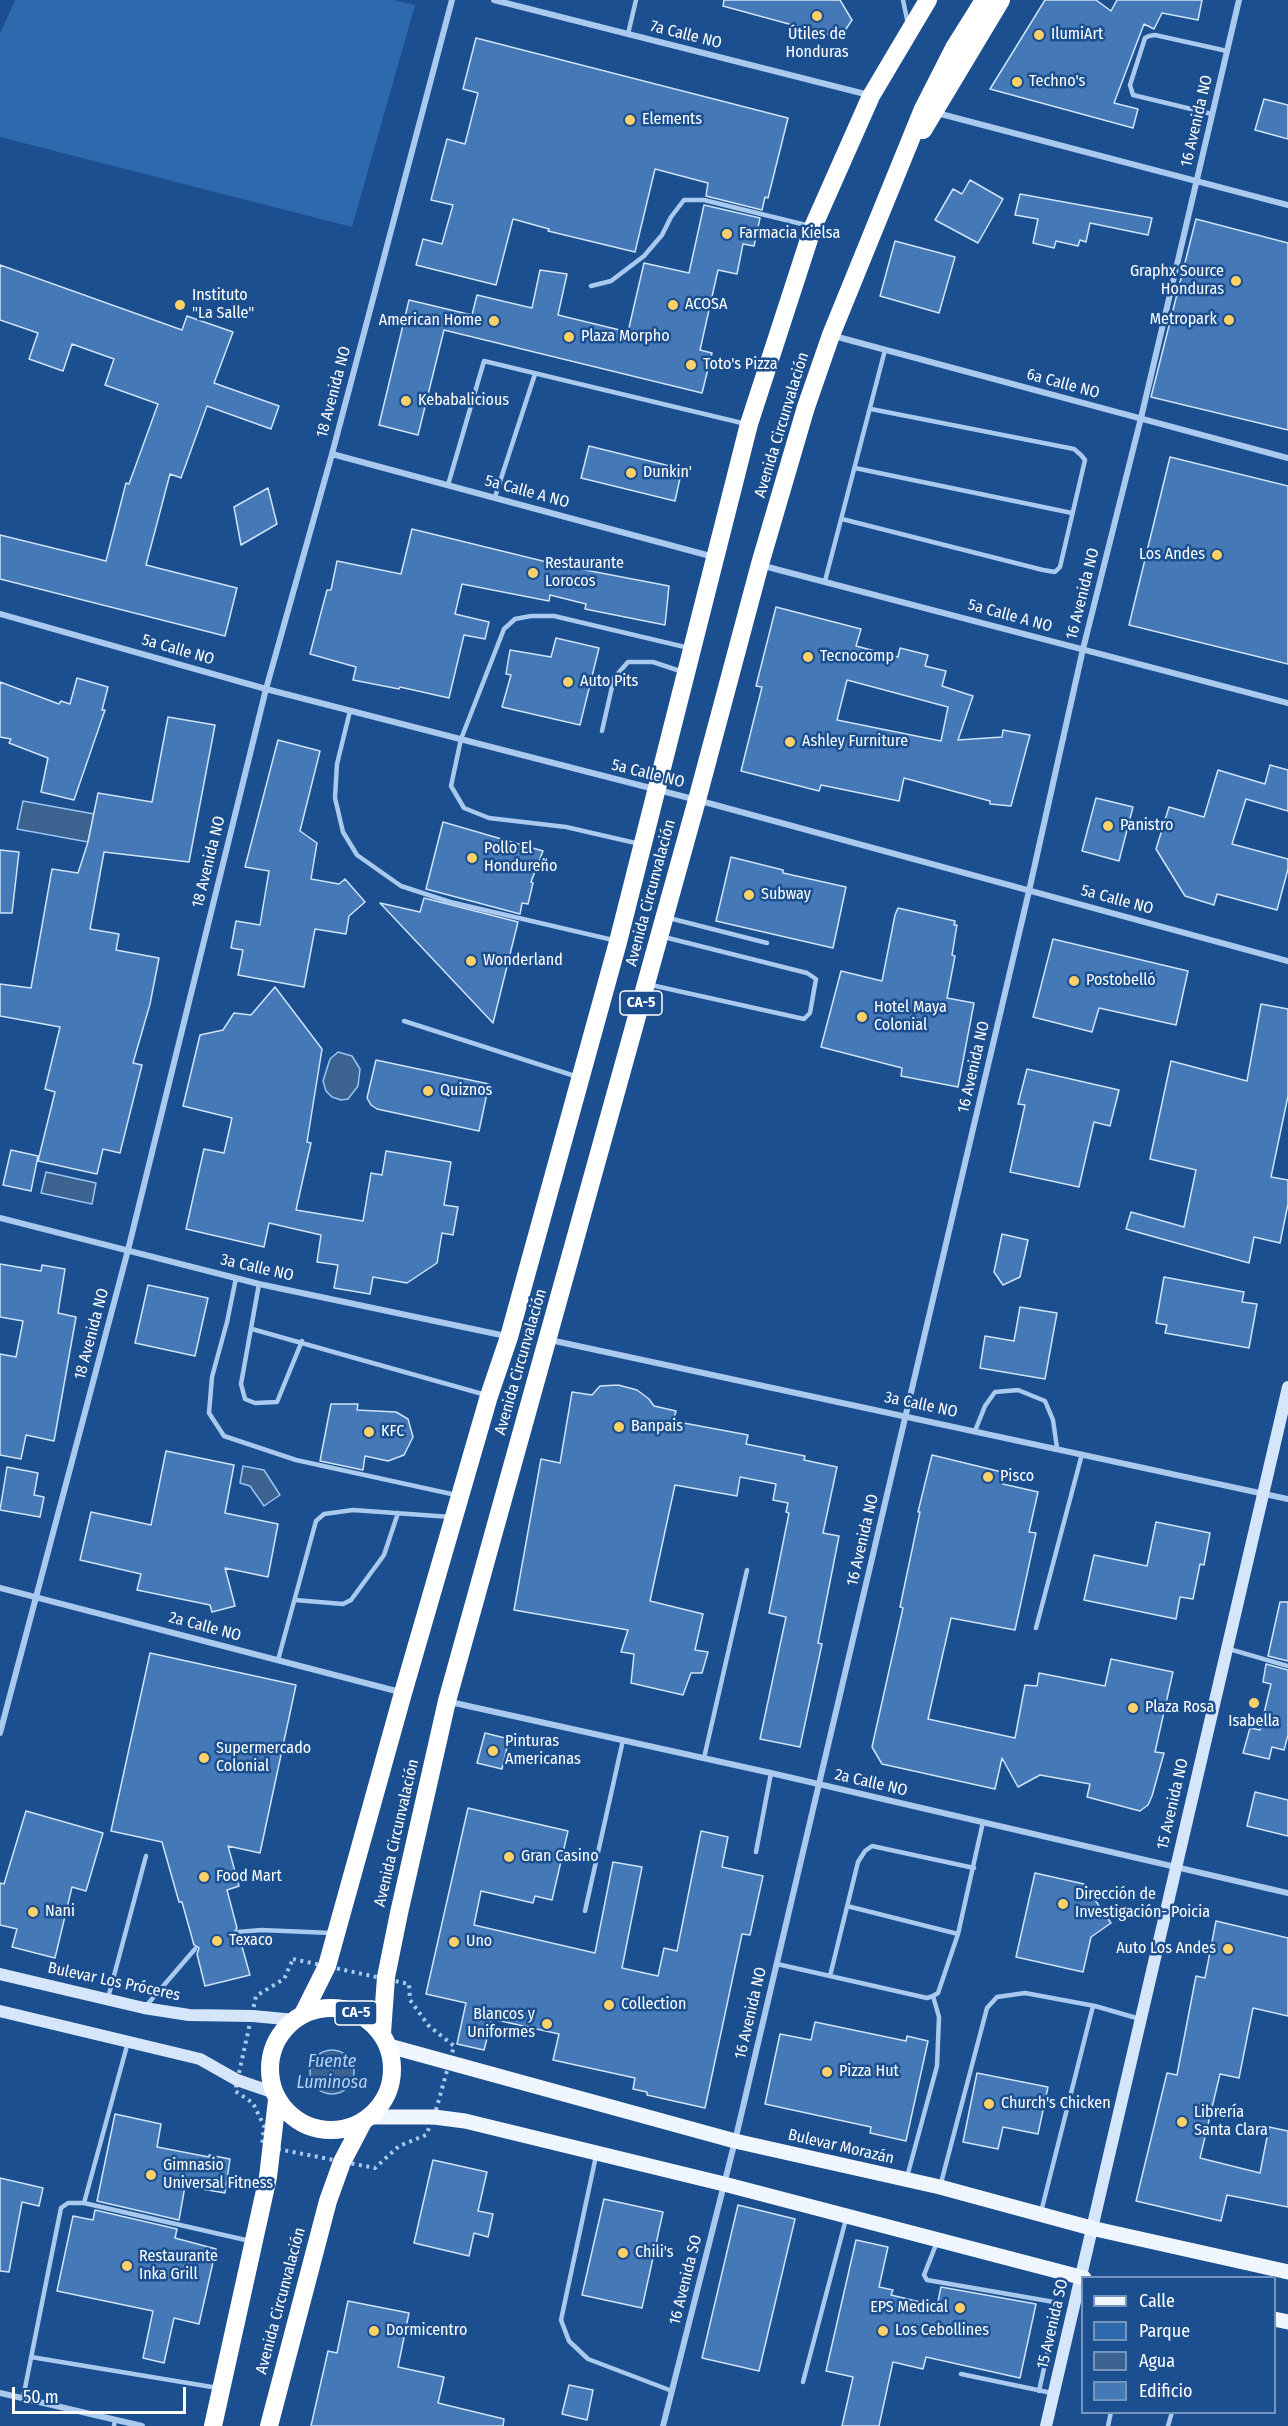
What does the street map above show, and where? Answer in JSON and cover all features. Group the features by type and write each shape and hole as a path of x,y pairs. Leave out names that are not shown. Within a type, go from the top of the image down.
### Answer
{"highway":[{"name":"Avenida Circunvalación","path":"299,2017 327,1966 337,1934 403,1693 489,1396 509,1336 618,942 749,424 813,227 871,96 928,0"},
{"name":"Avenida Circunvalación","path":"385,2040 386,1977 447,1701 697,800 760,564 806,407 831,335 904,158 929,111 954,48 984,0"},
{"path":"929,111 1001,0"},
{"name":"CA-5","path":"213,2426 268,2177 276,2096 270,2073 271,2055 277,2039 288,2025 299,2017 328,2008 354,2012 369,2020 385,2040 393,2061 393,2080 386,2099 366,2120"},
{"path":"276,2096 290,2115 306,2125 325,2130 345,2129 366,2120"},
{"name":"Avenida Circunvalación","path":"269,2426 328,2201 342,2163 366,2120"}],"main road":[{"name":"Bulevar Morazán","path":"385,2040 735,2141 940,2187 1091,2228 1288,2272"},
{"path":"366,2120 434,2117 465,2121 724,2184 1081,2277"}],"street":[{"name":"18 Avenida NO","path":"0,1733 128,1250 266,689 332,454 452,0"},
{"name":"7a Calle NO","path":"494,0 871,96"},
{"name":"16 Avenida NO","path":"735,2141 1029,891 1083,649 1141,418 1239,0"},
{"path":"929,111 1288,205"},
{"name":"6a Calle NO","path":"831,335 1288,458"},
{"name":"5a Calle A NO","path":"332,454 715,558"},
{"name":"5a Calle A NO","path":"760,564 1288,703"},
{"name":"5a Calle NO","path":"0,614 266,689 697,800 1288,961"},
{"name":"3a Calle NO","path":"0,1218 259,1284 509,1336"},
{"name":"3a Calle NO","path":"547,1340 1288,1499"},
{"name":"15 Avenida NO","path":"1091,2228 1288,1387"},
{"name":"2a Calle NO","path":"0,1588 403,1693"},
{"name":"2a Calle NO","path":"447,1701 771,1773 1288,1893"},
{"name":"Bulevar Los Próceres","path":"0,1974 144,2008 189,2015 299,2017"},
{"path":"0,2012 200,2059 237,2080 276,2096"},
{"name":"16 Avenida SO","path":"663,2426 735,2141"},
{"name":"15 Avenida SO","path":"1082,2276 1091,2228"},
{"name":"15 Avenida SO","path":"1046,2426 1081,2281"},
{"path":"0,2393 115,2423 142,2426"}],"lane":[{"path":"628,34 636,0"},
{"path":"903,0 909,30"},
{"path":"1212,114 1133,95 1130,85 1145,38 1149,36 1155,35 1227,51"},
{"path":"591,286 611,281 644,256 662,235 670,217 684,200 704,200 813,227"},
{"path":"825,581 885,350"},
{"path":"448,484 484,361 749,424"},
{"path":"495,497 535,374"},
{"path":"842,519 1056,572 1059,567 1085,460 1074,449 871,409"},
{"path":"855,468 1072,513"},
{"path":"642,845 566,827 489,818 464,808 451,786 461,740 504,629 515,619 554,616 692,649"},
{"path":"602,730 614,678 628,663 653,662 686,673"},
{"path":"350,711 337,764 335,798 343,832 357,855 401,886 450,902 618,942"},
{"path":"664,917 767,943"},
{"path":"646,983 804,1019 810,1013 816,979 807,973 659,935"},
{"path":"404,1021 580,1078"},
{"path":"236,1278 212,1377 209,1413 224,1436 296,1460 460,1496"},
{"path":"259,1284 241,1384 246,1399 255,1403 277,1402 302,1341"},
{"path":"252,1329 302,1341 489,1396"},
{"path":"975,1431 985,1406 995,1392 1018,1390 1045,1401 1053,1420 1057,1448"},
{"path":"1036,1628 1082,1454"},
{"path":"278,1660 316,1521 324,1514 353,1509 454,1517"},
{"path":"295,1600 343,1604 351,1600 384,1555 398,1513"},
{"path":"704,1758 713,1710 747,1570"},
{"path":"1227,1648 1288,1666"},
{"path":"585,1911 622,1740"},
{"path":"756,1852 771,1773"},
{"path":"777,1964 927,1998 938,1993 958,1934 983,1822"},
{"path":"830,1976 858,1862 865,1851 872,1846 974,1868"},
{"path":"108,1998 146,1856"},
{"path":"847,1906 958,1934"},
{"path":"238,1932 272,1930 337,1934"},
{"path":"144,2008 195,1949"},
{"path":"940,2187 987,2008 997,1997 1025,1994 1093,2006 1140,2019"},
{"path":"907,2180 937,2066 939,2017 933,1996"},
{"path":"1041,2214 1093,2006"},
{"path":"84,2203 128,2042"},
{"path":"596,2153 561,2320 568,2341 588,2359 672,2391"},
{"path":"23,2398 61,2208 68,2203 84,2203 255,2242"},
{"path":"803,2382 846,2216"},
{"path":"938,2240 924,2275 927,2280 1054,2302 1057,2309 1038,2391"},
{"path":"31,2357 222,2389"},
{"path":"961,2374 1054,2394"}],"green space":[{"path":"15,0 393,0 415,5 352,227 0,137 0,34"}],"water":[{"path":"23,801 94,814 88,842 17,829"},
{"path":"338,1052 352,1056 360,1069 358,1086 348,1099 341,1100 332,1097 326,1091 323,1081 330,1059"},
{"path":"46,1172 96,1183 92,1204 41,1193"},
{"path":"243,1466 264,1470 280,1495 264,1506 250,1486 240,1483"},
{"name":"Fuente Luminosa","path":"332,2050 348,2056 354,2072 348,2088 332,2094 316,2088 310,2072 316,2056"}],"building":[{"path":"724,0 840,0 852,20 840,38 723,6"},
{"path":"1045,0 1096,0 1111,11 1117,0 1202,0 1198,20 1162,13 1154,29 1144,24 1114,103 1138,109 1133,128 990,89"},
{"path":"476,38 788,118 768,198 765,197 762,210 706,196 708,183 655,169 635,252 548,231 549,229 513,219 496,285 416,265 423,239 442,244 453,205 431,200 447,139 465,144 478,93 463,89"},
{"path":"1264,99 1288,105 1288,139 1255,130"},
{"path":"970,180 1003,199 978,243 935,220 953,189 962,194"},
{"path":"1020,194 1152,218 1148,235 1090,223 1086,242 1080,240 1078,246 1056,241 1054,248 1033,243 1038,219 1015,215"},
{"path":"704,205 760,218 754,246 743,244 737,274 718,270 700,350 712,353 702,393 444,330 418,435 379,425 409,300 472,315 477,295 532,308 540,270 567,274 558,315 628,332 644,263 689,273"},
{"name":"Metropark","path":"1196,219 1288,243 1288,430 1151,397"},
{"path":"895,241 955,257 939,313 880,296"},
{"path":"0,265 182,330 187,316 233,332 214,383 279,406 271,429 207,406 181,478 170,474 146,565 237,588 225,636 0,579 0,535 106,561 126,483 129,484 158,404 105,385 114,359 72,344 63,371 29,359 38,333 0,320"},
{"path":"589,446 682,469 675,501 581,478"},
{"name":"Los Andes","path":"1170,457 1288,486 1288,664 1129,625"},
{"path":"268,488 277,524 241,545 234,507"},
{"path":"412,529 559,565 669,586 665,625 585,609 586,604 550,595 549,601 462,584 455,614 489,622 485,639 464,635 449,698 353,680 356,667 310,654 327,590 331,590 337,561 401,574"},
{"path":"776,607 861,629 856,646 898,657 900,648 928,655 925,666 946,671 942,686 973,696 958,740 1002,737 1003,730 1030,735 1011,806 990,804 990,801 904,778 899,801 821,785 819,791 741,771 762,687 756,686","holes":["847,680 948,707 941,741 837,720"]},
{"name":"Auto Pits","path":"556,638 599,648 580,725 502,707 511,675 506,674 510,650 551,657"},
{"path":"77,678 108,687 102,710 105,710 74,800 41,792 48,758 9,743 11,739 0,737 0,682 59,704 61,701 70,704"},
{"path":"168,717 215,725 189,862 104,852 90,929 119,934 116,950 159,958 150,1004 133,1063 142,1065 120,1153 103,1149 97,1174 38,1161 55,1092 45,1089 60,1027 0,1016 0,984 31,988 52,869 78,873 88,842 98,793 152,802"},
{"path":"278,740 320,751 300,831 317,843 311,879 339,884 345,879 365,902 349,916 346,934 315,929 304,987 238,975 243,950 231,948 236,921 260,925 269,871 245,867"},
{"path":"1270,765 1288,770 1288,811 1246,799 1232,844 1288,859 1288,869 1277,910 1217,894 1214,905 1185,896 1156,849 1169,807 1204,817 1218,770 1265,784"},
{"name":"Panistro","path":"1096,798 1133,807 1119,861 1082,851"},
{"name":"Pollo El Hondureño","path":"443,822 543,851 531,882 533,883 528,904 522,903 520,914 426,889"},
{"path":"0,850 19,852 12,913 0,913"},
{"path":"731,857 783,870 783,873 846,887 833,948 716,921"},
{"name":"Wonderland","path":"424,898 518,922 493,1023 380,903 420,912"},
{"path":"898,908 955,921 954,925 957,925 952,955 955,956 947,998 974,1003 958,1087 901,1076 902,1068 821,1047 841,971 882,981"},
{"path":"1053,939 1188,971 1176,1025 1099,1008 1092,1032 1033,1017"},
{"path":"275,987 322,1049 307,1142 311,1143 296,1210 363,1221 371,1173 382,1175 386,1151 451,1162 444,1205 458,1207 453,1235 442,1233 437,1263 407,1283 373,1277 370,1294 334,1288 338,1265 317,1262 321,1235 269,1223 264,1247 186,1229 204,1149 224,1153 232,1118 183,1106 200,1035 223,1030 234,1013 251,1015"},
{"path":"1261,1004 1288,1009 1288,1096 1271,1177 1288,1180 1288,1204 1280,1243 1254,1237 1249,1263 1126,1229 1131,1212 1184,1227 1196,1170 1150,1159 1171,1061 1247,1081"},
{"name":"Quiznos","path":"376,1060 489,1084 479,1131 377,1109 371,1105 367,1098"},
{"path":"1027,1069 1119,1090 1110,1126 1094,1122 1079,1187 1010,1172 1025,1105 1018,1104"},
{"path":"11,1150 38,1156 31,1191 3,1185"},
{"path":"1002,1234 1028,1240 1020,1277 1003,1285 994,1272"},
{"path":"0,1264 41,1271 42,1265 65,1269 58,1313 76,1317 54,1441 26,1435 21,1459 0,1455 0,1354 16,1357 23,1321 0,1317"},
{"path":"1164,1277 1244,1292 1242,1302 1257,1304 1249,1348 1165,1333 1167,1325 1156,1323"},
{"path":"148,1285 208,1298 195,1356 135,1343"},
{"path":"1020,1307 1057,1313 1045,1379 980,1368 985,1336 1014,1341"},
{"path":"618,1385 637,1390 654,1406 676,1411 673,1421 748,1435 746,1444 805,1456 804,1460 837,1467 823,1533 839,1536 818,1643 822,1644 800,1747 760,1739 786,1617 769,1613 789,1513 786,1512 788,1503 773,1500 776,1484 740,1477 737,1496 675,1485 650,1601 703,1614 695,1650 708,1652 702,1673 691,1673 683,1695 631,1683 634,1654 621,1652 628,1630 514,1610 541,1459 560,1463 572,1392 592,1395 600,1386"},
{"name":"KFC","path":"331,1404 358,1404 357,1410 396,1412 408,1419 413,1437 404,1455 388,1461 365,1456 363,1470 320,1461"},
{"path":"166,1451 234,1465 225,1513 278,1524 268,1577 225,1568 235,1606 212,1612 210,1605 137,1590 141,1574 80,1560 91,1512 151,1525"},
{"path":"932,1455 1006,1473 1003,1484 1038,1492 1029,1532 1036,1533 1015,1630 951,1618 928,1719 1015,1738 1025,1685 1037,1686 1039,1673 1105,1686 1111,1659 1173,1672 1155,1752 1164,1753 1152,1796 1148,1805 1140,1811 1087,1797 1090,1784 1040,1775 1018,1787 1002,1758 995,1789 882,1764 872,1747 903,1608 900,1607 920,1512 918,1512"},
{"path":"7,1467 38,1473 34,1495 44,1497 40,1517 0,1510"},
{"path":"1156,1522 1210,1533 1204,1565 1200,1564 1193,1599 1180,1597 1176,1619 1084,1600 1094,1555 1147,1566"},
{"path":"1280,1602 1288,1602 1288,1661 1268,1656"},
{"name":"Supermercado Colonial","path":"150,1653 296,1685 260,1853 228,1846 239,1886 227,1890 237,1928 234,1933 239,1936 250,1975 205,1986 197,1954 199,1948 194,1945 162,1842 111,1831"},
{"path":"1266,1664 1288,1670 1288,1735 1284,1750 1272,1747 1269,1759 1243,1753 1250,1728 1260,1730 1271,1684 1263,1682"},
{"name":"Pinturas Americanas","path":"485,1733 509,1739 502,1769 477,1763"},
{"path":"1255,1792 1288,1800 1288,1836 1247,1826"},
{"path":"468,1808 568,1831 552,1900 535,1896 533,1903 481,1891 474,1925 595,1953 613,1862 642,1867 622,1968 658,1976 664,1948 677,1951 701,1831 728,1837 722,1867 763,1876 750,1935 742,1934 705,2108 647,2095 647,2092 633,2089 635,2078 553,2060 559,2034 492,2019 484,2050 457,2044 466,2003 426,1994"},
{"path":"26,1811 103,1833 86,1891 72,1887 55,1958 12,1947 17,1929 0,1925 0,1883 4,1884"},
{"name":"Dirección de Investigación- Poicia","path":"1035,1873 1084,1884 1111,1923 1091,1937 1083,1972 1016,1957"},
{"path":"1216,1921 1288,1938 1288,2016 1253,2008 1239,2078 1220,2074 1200,2158 1260,2173 1269,2127 1288,2131 1288,2207 1227,2195 1221,2221 1136,2201 1167,2073 1177,2075 1196,1976 1205,1978"},
{"name":"Pizza Hut","path":"815,2022 906,2041 907,2036 928,2041 906,2141 870,2133 871,2127 765,2104 780,2034 811,2040"},
{"path":"977,2073 1048,2087 1038,2134 1003,2127 998,2149 963,2142"},
{"path":"115,2114 161,2124 157,2147 230,2159 225,2193 185,2186 179,2220 97,2201"},
{"path":"433,2160 487,2172 478,2211 493,2214 488,2237 474,2233 469,2256 414,2243"},
{"path":"0,2178 43,2188 39,2206 22,2202 9,2272 0,2271"},
{"name":"Chili's","path":"604,2199 663,2212 642,2308 582,2295"},
{"path":"738,2205 795,2219 759,2371 702,2358"},
{"name":"Restaurante Inka Grill","path":"95,2210 177,2229 175,2238 216,2249 199,2324 174,2318 164,2363 143,2358 153,2311 57,2291 73,2216 93,2220"},
{"path":"856,2240 888,2247 879,2287 893,2290 891,2295 937,2306 941,2287 1036,2304 1020,2378 926,2357 923,2369 893,2362 879,2426 842,2426 853,2377 826,2371"},
{"path":"348,2301 409,2313 398,2367 444,2377 438,2403 504,2419 503,2426 311,2426 328,2351 337,2353"},
{"path":"569,2385 593,2390 587,2420 562,2414"}],"place":[{"name":"Útiles de Honduras","path":"817,16"},
{"name":"IlumiArt","path":"1039,35"},
{"name":"Techno's","path":"1017,82"},
{"name":"Elements","path":"630,120"},
{"name":"Farmacia Kielsa","path":"727,234"},
{"name":"Graphx Source Honduras","path":"1236,281"},
{"name":"Instituto \"La Salle\"","path":"180,305"},
{"name":"ACOSA","path":"673,305"},
{"name":"Metropark","path":"1229,320"},
{"name":"American Home","path":"494,321"},
{"name":"Plaza Morpho","path":"569,337"},
{"name":"Toto's Pizza","path":"691,365"},
{"name":"Kebabalicious","path":"406,401"},
{"name":"Dunkin'","path":"631,473"},
{"name":"Los Andes","path":"1217,555"},
{"name":"Restaurante Lorocos","path":"533,573"},
{"name":"Tecnocomp","path":"808,657"},
{"name":"Auto Pits","path":"568,682"},
{"name":"Ashley Furniture","path":"790,742"},
{"name":"Panistro","path":"1108,826"},
{"name":"Pollo El Hondureño","path":"472,858"},
{"name":"Subway","path":"749,895"},
{"name":"Wonderland","path":"471,961"},
{"name":"Postobelló","path":"1074,981"},
{"name":"Hotel Maya Colonial","path":"862,1017"},
{"name":"Quiznos","path":"428,1091"},
{"name":"Banpais","path":"619,1427"},
{"name":"KFC","path":"369,1432"},
{"name":"Pisco","path":"988,1477"},
{"name":"Isabella","path":"1254,1703"},
{"name":"Plaza Rosa","path":"1133,1708"},
{"name":"Pinturas Americanas","path":"493,1751"},
{"name":"Supermercado Colonial","path":"204,1758"},
{"name":"Gran Casino","path":"509,1857"},
{"name":"Food Mart","path":"204,1877"},
{"name":"Dirección de Investigación- Poicia","path":"1063,1904"},
{"name":"Nani","path":"33,1912"},
{"name":"Texaco","path":"217,1941"},
{"name":"Uno","path":"454,1942"},
{"name":"Auto Los Andes","path":"1228,1949"},
{"name":"Collection","path":"609,2005"},
{"name":"Blancos y Uniformes","path":"547,2024"},
{"name":"Pizza Hut","path":"827,2072"},
{"name":"Church's Chicken","path":"989,2104"},
{"name":"Librería Santa Clara","path":"1182,2122"},
{"name":"Gimnasio Universal Fitness","path":"151,2175"},
{"name":"Chili's","path":"623,2253"},
{"name":"Restaurante Inka Grill","path":"127,2266"},
{"name":"EPS Medical","path":"960,2308"},
{"name":"Dormicentro","path":"374,2331"},
{"name":"Los Cebollines","path":"883,2331"}]}
